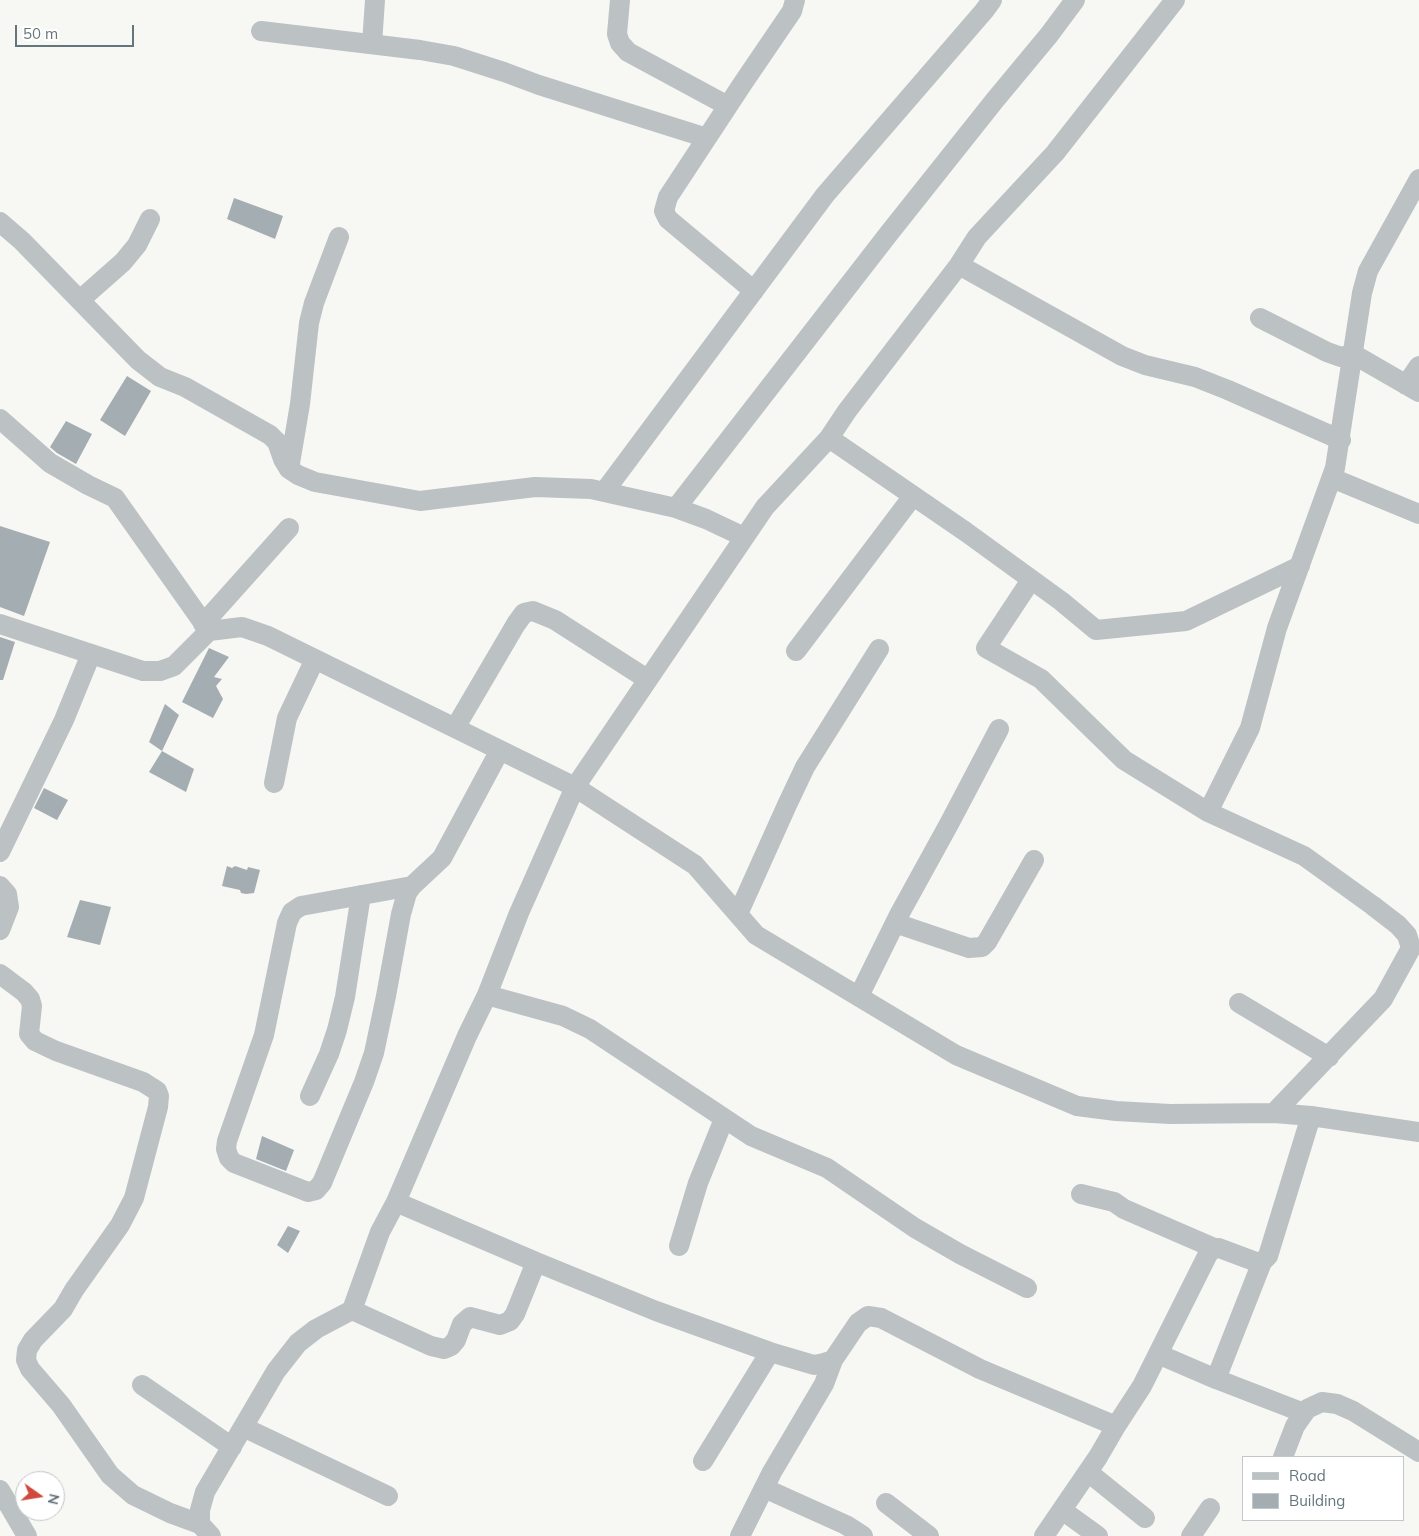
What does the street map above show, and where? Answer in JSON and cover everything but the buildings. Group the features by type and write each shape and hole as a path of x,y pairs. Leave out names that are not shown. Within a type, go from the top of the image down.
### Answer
{"street":[{"path":"372,44 375,0"},
{"path":"620,0 617,34 620,43 628,52 728,106"},
{"path":"754,291 668,219 664,210 668,198 792,12 796,0"},
{"path":"604,492 825,195 984,12 992,0"},
{"path":"676,508 1074,0"},
{"path":"206,1530 200,1510 205,1492 276,1371 298,1342 316,1329 352,1310 380,1232 396,1202 467,1036 487,995 519,913 575,787 765,507 829,438 847,411 959,265 977,237 1055,153 1175,0"},
{"path":"261,31 420,50 454,56 707,138"},
{"path":"1208,812 1250,728 1277,628 1332,478 1341,440 1362,293 1368,271 1419,179"},
{"path":"80,300 123,262 137,246 150,219"},
{"path":"0,222 22,241 138,360 160,377 185,387 270,434 277,442 289,469 298,475 315,482 420,501 535,487 591,490 676,508 706,519 744,537"},
{"path":"289,469 300,404 309,323 314,303 339,237"},
{"path":"959,265 1122,356 1145,365 1195,377 1341,440"},
{"path":"1260,318 1327,352 1341,357 1353,354 1413,388 1419,366"},
{"path":"0,419 50,463 115,498 206,627"},
{"path":"829,438 1031,580 1096,630 1186,621 1300,566"},
{"path":"1332,478 1419,514"},
{"path":"796,651 913,496"},
{"path":"0,624 143,670 160,671 174,666 289,528"},
{"path":"1031,580 986,648 1041,679 1124,760 1208,812 1304,856 1372,905 1398,925 1407,935 1411,948 1383,999 1274,1112"},
{"path":"455,728 524,613 533,611 555,620 647,679"},
{"path":"206,627 242,627 268,636 575,787 695,865 756,935 956,1055 1077,1106 1116,1111 1170,1114 1274,1112 1419,1132"},
{"path":"738,914 805,767 879,649"},
{"path":"0,852 60,728 91,654"},
{"path":"274,783 287,718 315,659"},
{"path":"860,996 895,923 999,729"},
{"path":"412,886 300,906 292,912 264,1035 227,1141 226,1149 229,1158 234,1163 308,1192 316,1190 322,1183 374,1053 401,914 407,893 442,858 500,750"},
{"path":"895,923 969,948 982,947 1034,860"},
{"path":"0,886 7,894 9,907 0,930"},
{"path":"310,1096 329,1054 337,1030 345,997 361,895"},
{"path":"0,974 24,992 30,999 32,1006 29,1034 35,1041 56,1051 143,1082 157,1091 159,1096 142,1173 134,1198 120,1225 74,1290 63,1309 32,1340 27,1350 26,1360 30,1369 61,1405 110,1475 132,1495 206,1530"},
{"path":"487,995 563,1016 590,1029 751,1136 827,1168 915,1228 960,1254 1027,1288"},
{"path":"1239,1003 1329,1057"},
{"path":"1216,1379 1262,1262 1268,1256 1310,1116"},
{"path":"679,1246 698,1183 724,1118"},
{"path":"1081,1194 1114,1202 1124,1209 1214,1248 1225,1250 1254,1262 1262,1262"},
{"path":"396,1202 656,1311 770,1352 814,1365 833,1360"},
{"path":"1044,1536 1088,1472 1142,1386 1208,1254 1214,1248"},
{"path":"352,1310 431,1346 444,1349 451,1346 456,1340 462,1324 470,1317 500,1325 510,1321 515,1314 536,1262"},
{"path":"740,1536 776,1464 824,1384 833,1360 858,1323 868,1316 880,1318 980,1370 1116,1426"},
{"path":"703,1461 770,1352"},
{"path":"1158,1354 1304,1413"},
{"path":"142,1385 232,1447"},
{"path":"1282,1456 1295,1426 1304,1413 1307,1409 1322,1402 1338,1404 1353,1411 1419,1452"},
{"path":"243,1427 388,1496"},
{"path":"1088,1472 1146,1518"},
{"path":"764,1488 846,1525 863,1536"},
{"path":"0,1490 27,1536"},
{"path":"886,1503 929,1536"},
{"path":"1191,1536 1210,1508"},
{"path":"1062,1510 1098,1536"}]}
